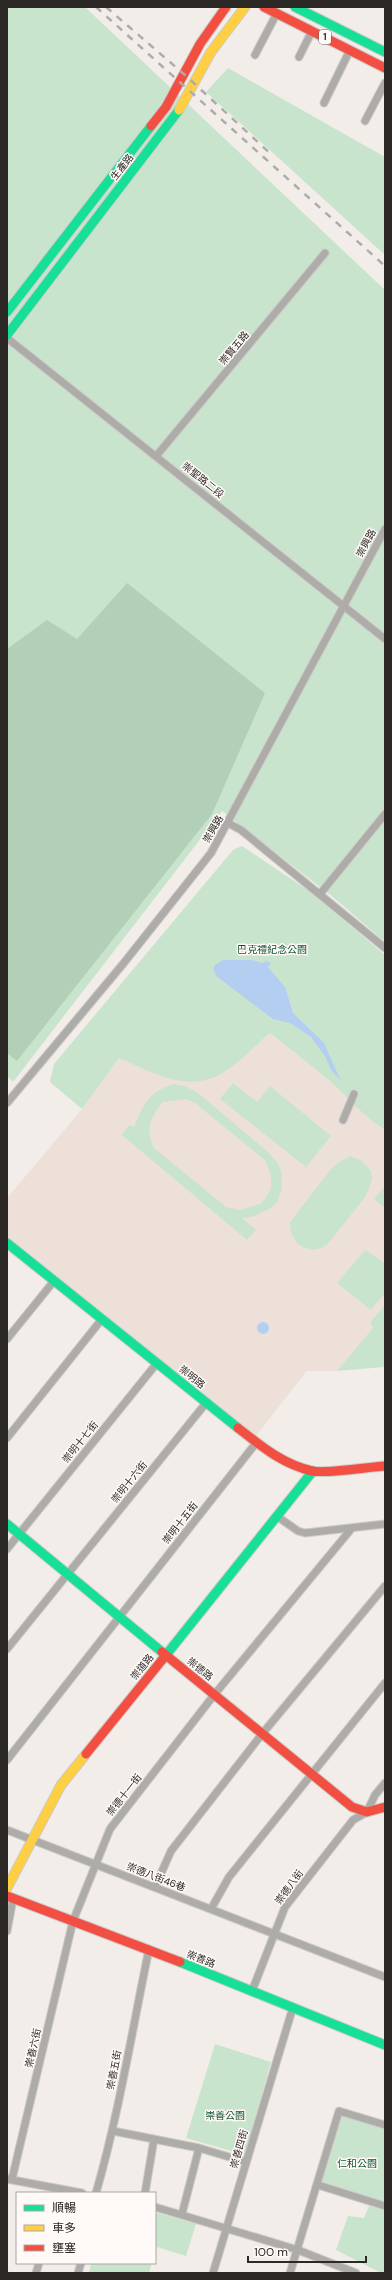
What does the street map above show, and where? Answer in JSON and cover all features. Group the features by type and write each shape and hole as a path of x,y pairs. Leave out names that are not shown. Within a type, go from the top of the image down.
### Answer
{"street":[{"name":"生產路","path":"7,312 166,107 200,44 226,7"},
{"name":"生產路","path":"7,336 175,116 211,52 245,7"},
{"name":"1","path":"264,7 385,68"},
{"name":"1","path":"295,7 385,52"},
{"path":"255,55 277,13"},
{"path":"299,57 312,31"},
{"path":"324,103 350,50"},
{"path":"365,120 385,83"},
{"name":"崇賢五路","path":"157,456 325,253"},
{"name":"崇聖路二段","path":"7,336 385,639"},
{"name":"崇興路","path":"7,1103 163,915 210,854 228,824 385,529"},
{"path":"320,894 385,814"},
{"path":"228,824 241,830 385,948"},
{"path":"343,1120 354,1094"},
{"name":"崇明路","path":"7,1243 256,1443 285,1462 313,1471 385,1466"},
{"path":"7,1339 54,1281"},
{"path":"7,1438 102,1319"},
{"name":"崇明十七街","path":"7,1548 157,1363"},
{"name":"崇明十六街","path":"7,1649 206,1403"},
{"name":"崇明十五街","path":"7,1760 256,1443"},
{"name":"崇道路","path":"7,1888 31,1839 61,1785 278,1517 313,1471"},
{"path":"278,1517 301,1532 385,1524"},
{"name":"崇德路","path":"7,1524 352,1807 368,1812"},
{"name":"崇德十一街","path":"73,1920 110,1829 214,1695 352,1528"},
{"path":"155,1887 170,1851 262,1734 385,1586"},
{"path":"211,1909 229,1877 385,1682"},
{"path":"368,1812 375,1795 385,1783"},
{"path":"368,1812 385,1807"},
{"name":"崇德八街","path":"252,1991 285,1907 353,1820 368,1812"},
{"name":"崇德八街46巷","path":"7,1830 385,1977"},
{"path":"7,1931 10,1897"},
{"name":"崇善路","path":"10,1897 148,1949 385,2045"},
{"name":"崇善六街","path":"9,2179 73,1920"},
{"name":"崇善五街","path":"96,2192 113,2131 148,1949"},
{"name":"崇善四街","path":"213,2273 228,2228 246,2162 293,2007"},
{"path":"290,2273 318,2185 339,2111 385,2125"},
{"path":"113,2131 199,2148 246,2162"},
{"path":"145,2192 154,2138"},
{"path":"182,2214 199,2148"},
{"path":"9,2179 58,2191 70,2192"},
{"path":"318,2185 385,2206"},
{"path":"156,2207 298,2250 356,2273"}],"shaded area":[{"path":"270,1033 329,1080 385,1132 385,1305 370,1322 374,1328 337,1371 307,1371 256,1436 7,1236 7,1198 82,1109 119,1058"}],"green space":[{"path":"7,7 85,7 385,290 385,942 333,897 222,811 13,1082 7,1076"},
{"path":"228,68 385,157 385,255 206,92"},
{"path":"127,583 265,693 212,814 17,1061 7,1053 7,649 47,620 77,639"},
{"name":"巴克禮紀念公園","path":"242,846 309,891 385,955 385,1131 364,1114 329,1080 270,1033 227,1070 212,1078 200,1081 188,1082 164,1077 119,1058 82,1109 50,1082 54,1064 233,850"},
{"path":"233,1083 257,1102 270,1086 331,1136 306,1167 220,1099"},
{"path":"173,1084 185,1086 198,1093 268,1152 277,1162 281,1171 282,1189 277,1202 271,1208 252,1217 242,1218 256,1230 247,1240 122,1135 129,1125 134,1127 144,1105 152,1095","holes":["186,1099 195,1103 265,1160 271,1176 271,1189 262,1203 240,1210 226,1207 154,1148 149,1129 152,1119 163,1102"]},
{"path":"351,1156 362,1161 371,1171 372,1179 366,1196 327,1245 313,1249 307,1249 301,1246 296,1242 293,1236 290,1222 331,1169 339,1162"},
{"path":"385,1186 385,1208 374,1199"},
{"path":"365,1250 385,1263 385,1293 371,1310 337,1283"},
{"path":"385,1305 385,1367 337,1371 373,1328 370,1322"},
{"name":"崇善公園","path":"215,2044 271,2062 245,2155 186,2138"},
{"name":"仁和公園","path":"341,2115 385,2128 385,2202 321,2183"},
{"path":"369,2206 385,2210 385,2273 381,2273 336,2250 348,2216 364,2218"},
{"path":"156,2212 196,2224 186,2256 157,2247 156,2250"},
{"path":"91,2264 152,2264 149,2273 89,2273"}],"water":[{"path":"223,960 252,960 262,963 266,961 271,963 268,967 285,987 293,1013 324,1043 341,1081 331,1070 325,1056 311,1037 290,1023 273,1019 216,976 213,969 215,965"},
{"path":"261,1322 265,1322 269,1328 265,1334 261,1334 257,1330 257,1326"}],"railway":[{"path":"96,7 385,266"},
{"path":"106,7 185,75 273,156"}],"traffic: fast":[{"path":"295,7 385,52"},
{"path":"7,335 179,110"},
{"path":"7,312 151,126"},
{"path":"7,1243 238,1428"},
{"path":"162,1660 313,1471"},
{"path":"7,1524 162,1652"},
{"path":"180,1962 385,2045"}],"traffic: slow":[{"path":"179,110 211,52 245,7"},
{"path":"7,1888 61,1785 86,1754"}],"traffic: jam":[{"path":"151,126 166,107 200,44 226,7"},
{"path":"264,7 385,68"},
{"path":"238,1428 272,1454 291,1464 312,1471 337,1471 385,1466"},
{"path":"162,1652 352,1807 367,1812 385,1807"},
{"path":"86,1754 162,1660"},
{"path":"7,1896 180,1962"}]}
